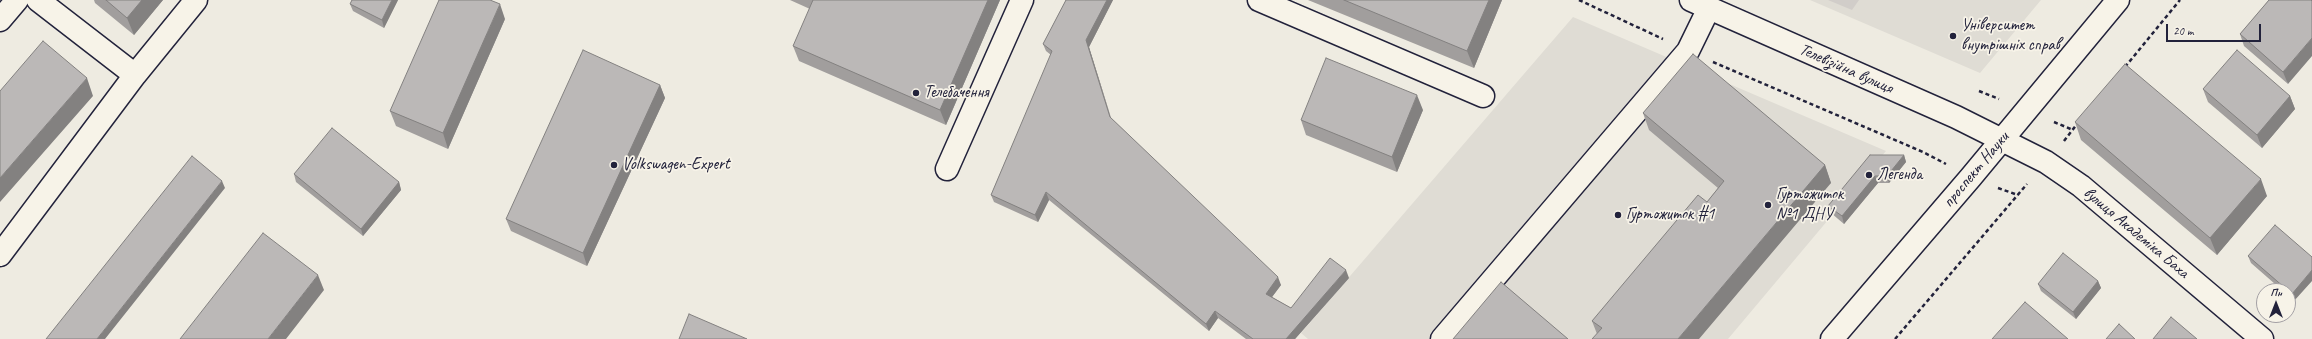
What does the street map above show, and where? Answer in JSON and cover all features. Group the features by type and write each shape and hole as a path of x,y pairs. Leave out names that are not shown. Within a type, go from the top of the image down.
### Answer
{"street":[{"path":"0,20 17,0"},
{"path":"38,0 135,75"},
{"path":"0,255 135,75 196,0"},
{"path":"947,169 1022,0"},
{"path":"1258,0 1483,96"},
{"name":"проспект Науки","path":"1832,339 1971,177 2118,0"},
{"path":"1442,339 1688,51 1700,4"},
{"name":"Телевізійна вулиця","path":"1700,4 1956,118 2001,140"},
{"name":"вулиця Академіка Баха","path":"2001,140 2046,162 2081,186 2262,339"}],"path":[{"path":"1580,0 1688,51 1922,152"}],"shaded area":[{"name":"Університет внутрішніх справ","path":"1810,0 2041,0 1980,73"},
{"path":"1828,0 1859,0 1852,10"},
{"name":"Гуртожиток #1","path":"1573,17 1886,151 1728,339 1308,339 1301,333"}],"building":[{"path":"106,0 142,0 127,18"},
{"path":"352,0 392,0 382,20 350,4"},
{"path":"439,0 490,0 500,4 443,133 390,111"},
{"name":"Телебачення","path":"813,0 988,0 940,110 793,46"},
{"path":"1066,0 1107,0 1086,40 1110,117 1278,277 1266,294 1291,308 1330,258 1346,270 1286,339 1253,339 1215,311 1206,324 1046,192 1035,215 991,195 1052,51 1043,44"},
{"path":"1344,0 1489,0 1467,51"},
{"path":"2269,0 2312,1 2312,38 2283,72 2240,34"},
{"path":"43,41 87,78 0,178 0,91"},
{"path":"583,50 660,85 583,253 506,219"},
{"path":"2237,50 2290,96 2257,135 2203,89"},
{"name":"Гуртожиток №1 ДНУ","path":"1693,54 1825,165 1678,339 1592,339 1602,328 1592,321 1698,195 1707,202 1724,181 1643,113"},
{"path":"1326,58 1417,95 1392,157 1301,120"},
{"path":"2125,64 2261,179 2210,238 2075,122"},
{"path":"332,128 399,182 361,229 294,174"},
{"path":"1870,155 1904,155 1887,176 1875,176 1842,216 1828,206"},
{"path":"192,156 222,181 97,339 46,339"},
{"path":"2275,225 2312,257 2312,270 2296,289 2296,283 2279,283 2248,256"},
{"path":"263,233 318,275 268,339 180,339"},
{"path":"2063,253 2098,281 2073,312 2038,284"},
{"path":"1501,282 1568,339 1453,339"},
{"path":"2025,302 2068,339 1992,339"},
{"path":"689,314 747,339 679,339"},
{"path":"2171,317 2197,339 2153,339"},
{"path":"2119,324 2135,339 2106,339"}],"place":[{"name":"Університет внутрішніх справ","path":"1953,36"},
{"name":"Телебачення","path":"916,93"},
{"name":"Volkswagen-Expert","path":"614,165"},
{"name":"Легенда","path":"1869,175"},
{"name":"Гуртожиток №1 ДНУ","path":"1768,205"},
{"name":"Гуртожиток #1","path":"1618,215"}]}
